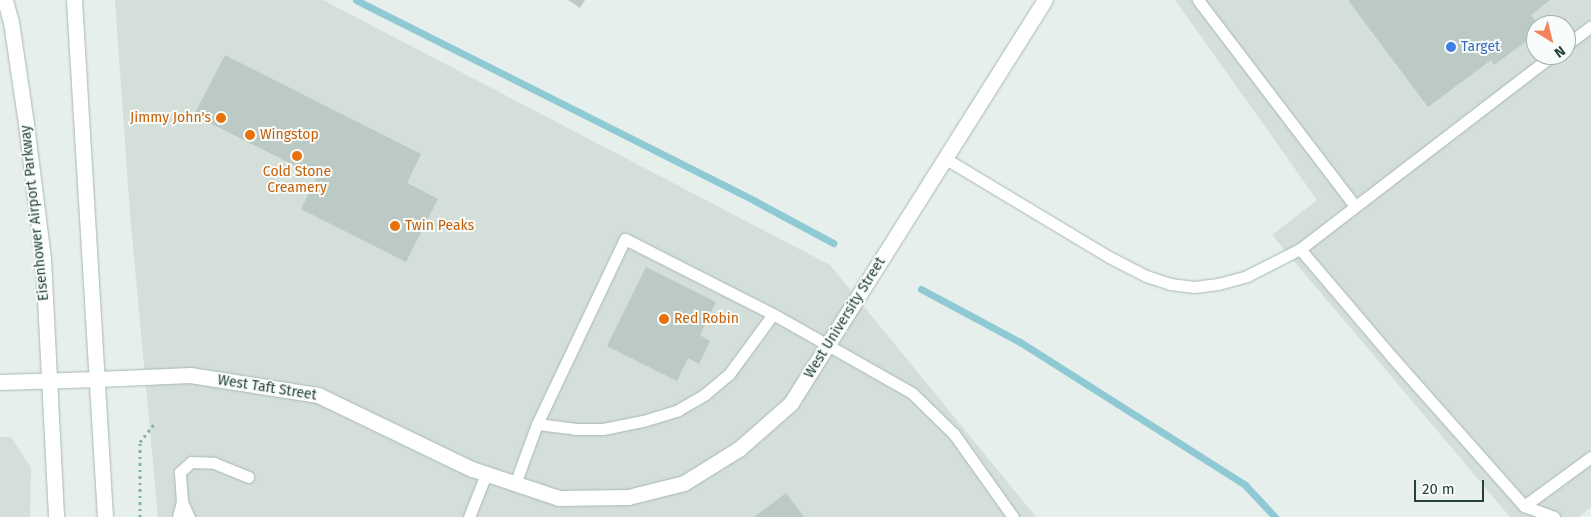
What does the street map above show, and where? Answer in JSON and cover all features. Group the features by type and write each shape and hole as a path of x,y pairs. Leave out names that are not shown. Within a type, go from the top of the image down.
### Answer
{"street":[{"name":"Eisenhower Airport Parkway","path":"5,0 11,22 26,124 43,259 56,517"},
{"path":"74,0 105,517"},
{"name":"West University Street","path":"544,493 559,498 628,496 684,483 740,448 791,402 1045,0"},
{"name":"West Taft Street","path":"0,382 190,375 318,395 472,469 544,493"}],"lane":[{"path":"1198,0 1356,206"},
{"path":"1576,37 1591,26"},
{"path":"946,159 1109,257 1146,276 1170,284 1194,287 1218,284 1247,276 1300,250 1540,65"},
{"path":"515,484 536,424 625,239 772,314 912,393 954,434 1014,517"},
{"path":"1300,250 1524,511 1554,517"},
{"path":"536,424 575,429 603,429 643,421 678,410 704,395 729,374 772,314"},
{"path":"1524,511 1591,457"},
{"path":"178,517 182,502 180,472 190,462 214,463 248,477"},
{"path":"469,517 486,474"},
{"path":"182,502 189,517"}],"path":[{"path":"140,517 140,442 154,424"}],"shaded area":[{"path":"115,0 323,0 830,265 1036,517 158,517 130,214"},
{"path":"1175,0 1591,0 1591,507 1579,517 1510,517 1272,235 1317,200"},
{"path":"0,437 11,437 31,468 30,517 0,517"}],"building":[{"path":"568,0 585,0 580,8"},
{"name":"Target","path":"1348,0 1550,0 1531,15 1526,15 1526,41 1494,65 1491,60 1428,107"},
{"path":"225,55 421,154 407,183 438,199 406,262 301,209 317,177 194,115"},
{"name":"Red Robin","path":"646,267 716,302 700,335 710,341 699,364 688,358 677,381 607,346"},
{"path":"786,493 804,517 754,517"}],"waterway":[{"path":"356,0 755,201 833,243"},
{"path":"921,289 1020,342 1245,485 1275,517"}],"place":[{"name":"Target","path":"1451,47"},
{"name":"Jimmy John's","path":"221,118"},
{"name":"Wingstop","path":"250,135"},
{"name":"Cold Stone Creamery","path":"297,156"},
{"name":"Twin Peaks","path":"395,226"},
{"name":"Red Robin","path":"664,319"}]}
